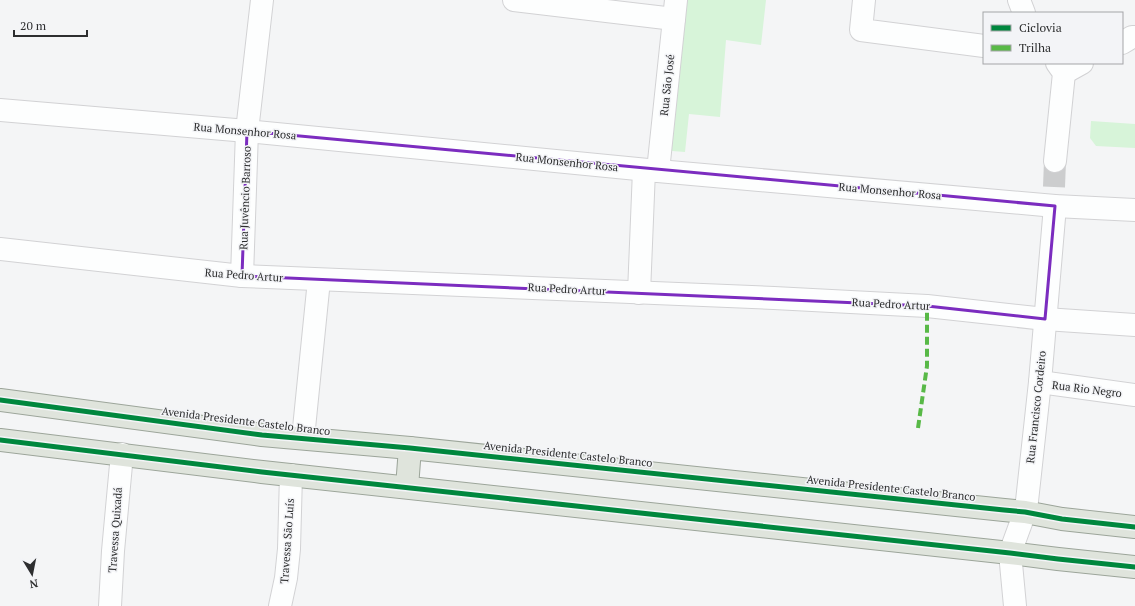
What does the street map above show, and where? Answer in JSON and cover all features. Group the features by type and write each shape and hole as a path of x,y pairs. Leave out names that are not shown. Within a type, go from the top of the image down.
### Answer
{"main road":[{"name":"Avenida Presidente Castelo Branco","path":"0,400 262,434 1025,512 1062,519 1135,527"},
{"path":"0,440 291,475 1135,567"},
{"path":"407,487 410,448"}],"street":[{"name":"Rua Juvêncio Barroso","path":"242,276 247,131 262,0"},
{"path":"514,0 675,10"},
{"path":"864,0 861,30 983,46"},
{"path":"1019,0 1024,12"},
{"name":"Rua São José","path":"638,293 651,170 675,10"},
{"path":"1123,42 1132,37 1135,37"},
{"path":"1056,161 1068,66"},
{"name":"Rua Monsenhor Rosa","path":"0,110 247,131 651,170 1054,200 1135,210"},
{"name":"Rua Francisco Cordeiro","path":"1015,606 1010,553 1025,512 1040,382 1054,200"},
{"name":"Rua Pedro Artur","path":"0,249 242,276 927,306 1045,319 1135,325"},
{"path":"303,438 319,280"},
{"name":"Rua Rio Negro","path":"1040,382 1135,395"},
{"name":"Travessa Quixadá","path":"110,606 113,551 122,454"},
{"name":"Travessa São Luís","path":"280,606 286,578 289,549 291,475"}],"highlighted area":[{"path":"247,131 1055,206 1045,319 927,306 242,276"}],"green space":[{"path":"683,0 766,0 761,45 726,40 720,117 689,114 685,152 669,150"},
{"path":"1091,121 1135,124 1135,148 1096,146 1090,138"}],"tunnel":[{"path":"1054,187 1055,161"}],"marked path":[{"path":"918,428 927,366 927,306"}],"cycle path":[{"path":"0,400 262,435 410,448 1025,512 1062,519 1135,527"},
{"path":"0,440 262,472 1135,567"}]}
